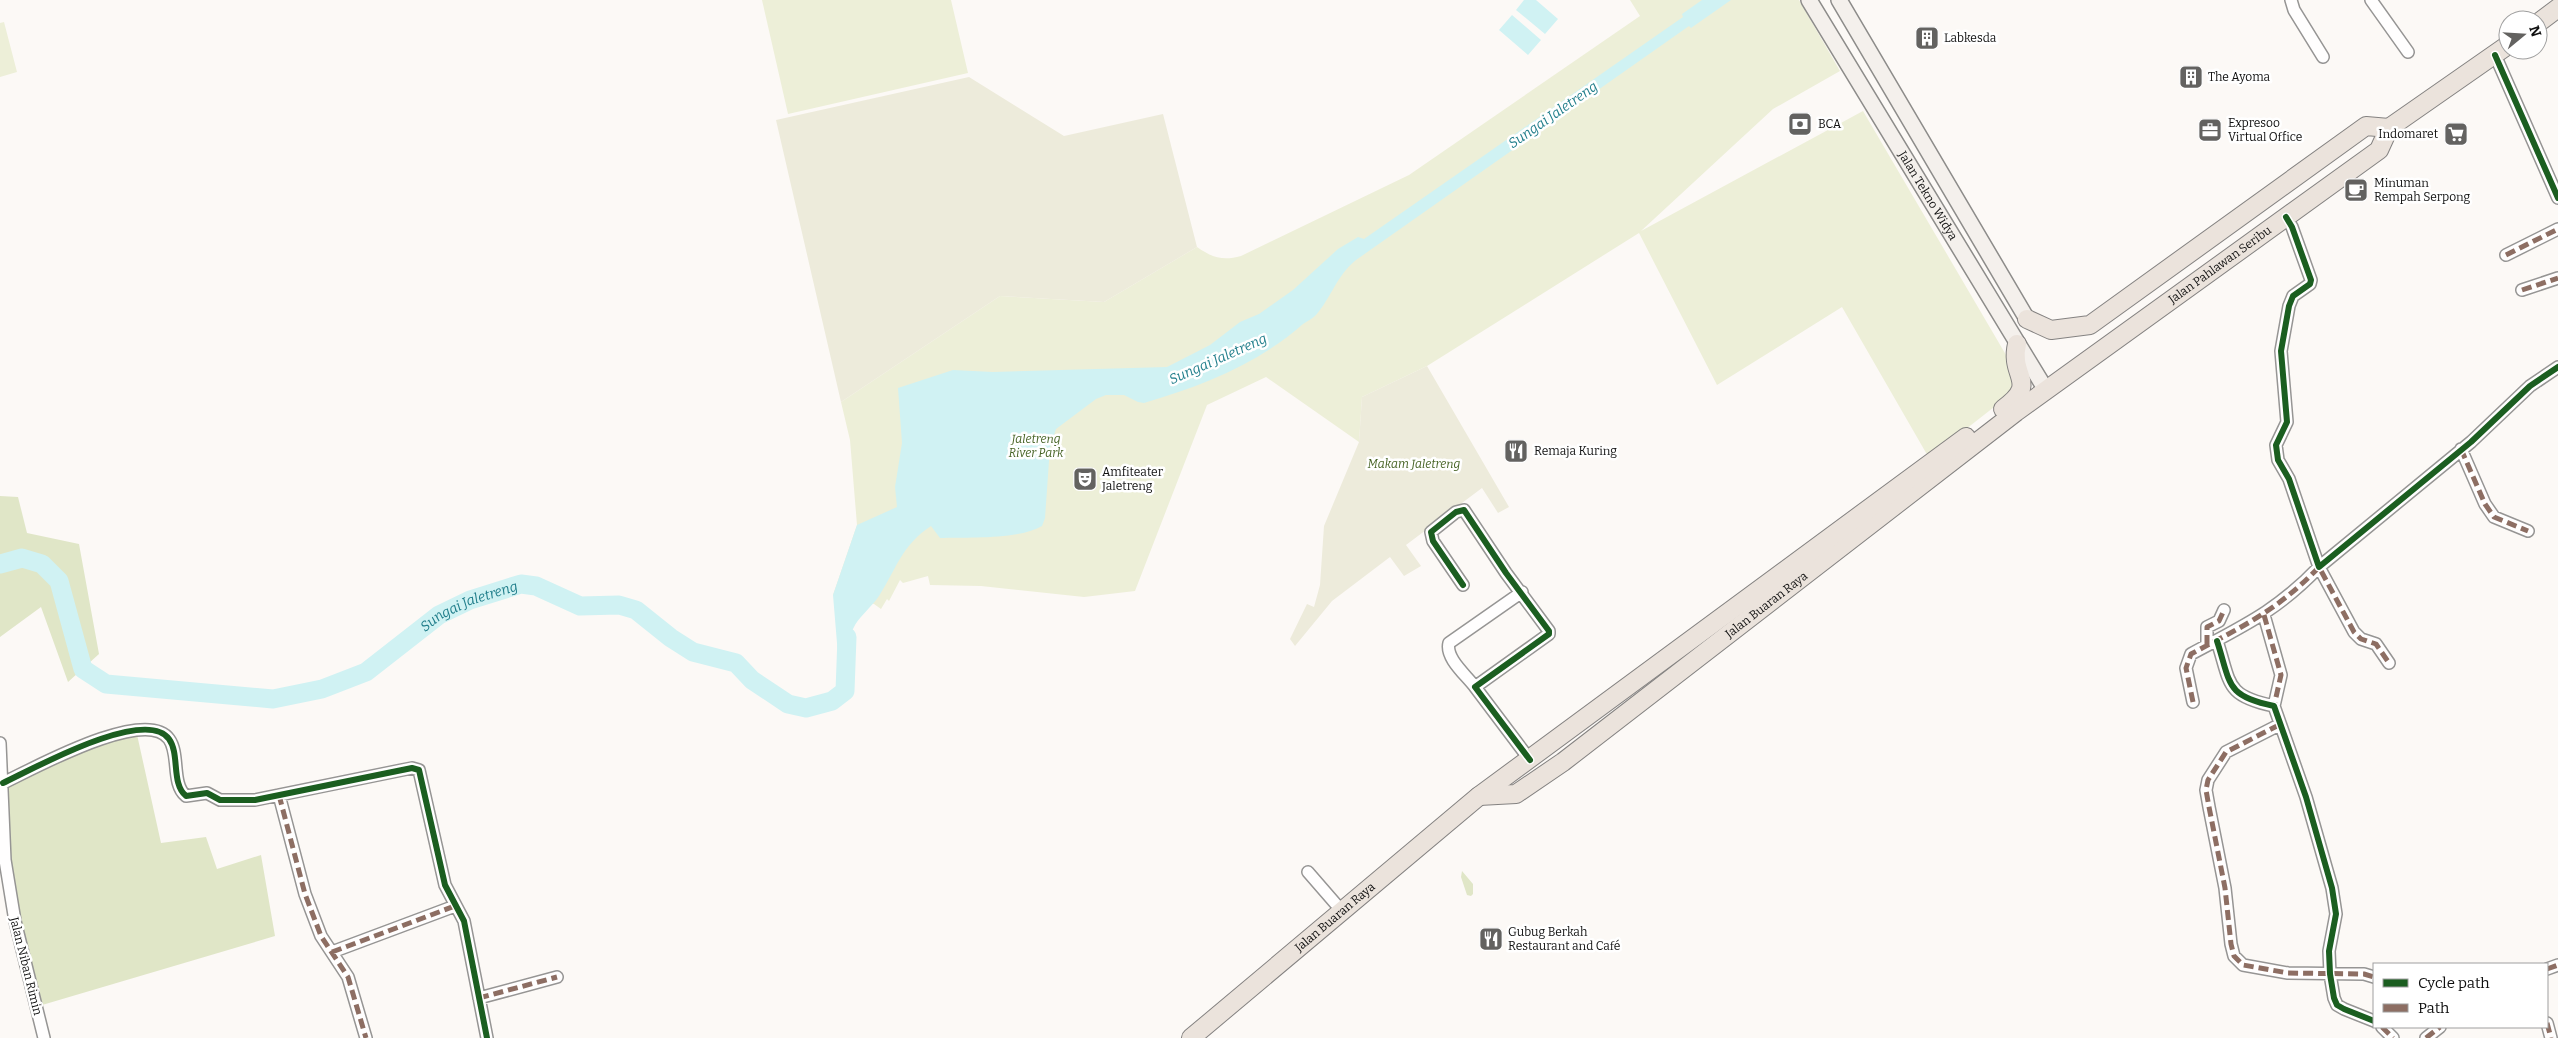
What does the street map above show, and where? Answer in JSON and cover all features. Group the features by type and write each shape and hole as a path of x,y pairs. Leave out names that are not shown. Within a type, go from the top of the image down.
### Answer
{"main road":[{"name":"Jalan Tekno Widya","path":"1809,0 2046,390"},
{"name":"Jalan Tekno Widya","path":"1839,0 2027,319 2051,330 2090,325 2366,126 2389,128"},
{"path":"2389,128 2498,52"},
{"name":"Jalan Pahlawan Seribu","path":"2046,390 2379,150 2389,128"},
{"name":"Jalan Buaran Raya","path":"1479,796 1516,794 1555,767 1963,446 2020,394 2022,382 2014,362 2017,344"},
{"name":"Jalan Buaran Raya","path":"1190,1038 1270,974 1341,910 1479,796 1530,760 1799,558 2046,390"}],"street":[{"path":"2291,0 2294,10 2324,57"},
{"path":"2371,0 2408,52"},
{"path":"2505,60 2558,198"},
{"path":"2286,217 2296,236 2311,280 2310,284 2293,296 2289,306 2281,351 2287,422 2276,445 2280,466 2289,479 2319,567 2354,632 2361,639 2379,646 2389,663"},
{"path":"2506,255 2558,229"},
{"path":"2522,290 2558,278"},
{"path":"2193,702 2186,663 2191,654 2264,615 2296,591 2319,567 2461,449 2530,386 2558,366"},
{"path":"2461,449 2485,504 2494,517 2528,531"},
{"path":"1463,585 1433,540 1431,532 1456,512 1464,510 1549,631 1549,634 1475,686"},
{"path":"1522,592 1450,643 1448,650 1451,657 1530,760"},
{"path":"2224,610 2219,621 2207,627 2212,643 2232,686 2246,699 2274,706"},
{"path":"2264,615 2281,675 2274,706 2279,725 2306,797 2332,888 2336,914 2329,951 2331,988 2337,1005 2373,1021"},
{"path":"2279,725 2226,752 2208,780 2206,790 2225,888 2234,956 2243,965 2288,973 2364,974 2373,977"},
{"path":"3,783 110,735 135,729 156,730 168,738 175,755 180,786 186,796 207,794 220,800 255,800 412,768 419,770 445,885 464,922 487,1038"},
{"name":"Jalan Niban Rimin","path":"0,743 5,860 15,921 44,1038"},
{"path":"279,795 305,894 321,936 348,977 366,1038"},
{"path":"1308,872 1341,910"},
{"path":"332,952 455,906"},
{"path":"479,998 557,977"},
{"path":"2383,1028 2393,1038"},
{"path":"2426,1038 2439,1028"}],"green space":[{"path":"762,0 951,0 968,73 788,114"},
{"name":"Jaletreng River Park","path":"1630,0 1799,0 1840,71 1773,109 1641,231 1863,111 2016,372 2012,393 1929,458 1842,307 1717,385 1639,233 1427,366 1362,397 1359,442 1266,377 1207,405 1135,591 1084,597 981,586 930,585 928,576 903,583 900,580 889,601 887,599 881,609 874,604 833,595 857,525 850,440 841,402 1000,296 1104,302 1197,247 1218,258 1241,256 1409,175 1640,16"},
{"path":"4,22 17,72 0,77 0,23"},
{"path":"969,77 1064,136 1163,114 1197,247 1104,302 1000,296 841,402 776,120"},
{"name":"Makam Jaletreng","path":"1427,366 1509,507 1498,513 1482,488 1406,545 1421,566 1404,576 1390,557 1332,601 1295,646 1290,639 1307,604 1314,607 1320,585 1324,526 1359,442 1362,397"},
{"path":"0,496 18,497 27,533 79,544 99,654 68,682 41,607 0,637"},
{"path":"136,730 161,843 206,837 217,869 261,855 275,936 32,1008 12,908 4,784"},
{"path":"1462,871 1473,884 1473,894 1471,896 1467,895 1461,877"}],"water":[{"path":"1524,0 1536,0 1558,19 1545,34 1516,10"},
{"path":"1702,0 1731,0 1691,28 1689,26 1356,260 1349,266 1316,315 1267,351 1208,381 1144,403 1124,395 1106,395 1096,399 1056,429 1050,447 1045,518 1042,526 1020,534 1007,536 940,538 931,526 913,541 906,550 879,596 855,625 851,637 851,664 838,655 833,595 857,525 897,507 895,487 902,443 898,388 953,370 993,372 1167,367 1210,345 1240,322 1259,314 1293,290 1338,249 1358,237 1364,239 1683,17 1682,14"},
{"path":"1512,15 1541,40 1528,55 1499,30"}],"waterway":[{"name":"Sungai Jaletreng","path":"0,564 22,558 42,564 59,581 83,669 106,684 273,699 322,689 366,672 439,615 470,600 521,584 536,586 580,606 619,605 636,610 671,638 693,652 736,663 752,680 788,704 806,708 832,701 845,691 847,637"}],"marked path":[{"path":"2506,255 2558,229"},
{"path":"2522,290 2558,278"},
{"path":"2461,449 2485,504 2494,517 2528,531"},
{"path":"2193,702 2186,668 2191,654 2243,626 2274,606 2289,595 2319,567 2354,632 2361,639 2376,644 2389,663"},
{"path":"2207,645 2207,627 2219,621 2224,610"},
{"path":"2264,615 2281,675 2274,706"},
{"path":"2279,725 2226,752 2208,780 2206,790 2225,888 2234,956 2243,965 2288,973 2364,974 2373,977"},
{"path":"279,795 305,894 321,936 348,977 366,1038"},
{"path":"332,952 455,906"},
{"path":"2548,969 2558,965"},
{"path":"479,998 557,977"},
{"path":"2548,1027 2551,1038"},
{"path":"2383,1028 2393,1038"},
{"path":"2426,1038 2439,1028"}],"cycle path":[{"path":"2495,55 2558,198"},
{"path":"2286,217 2292,227 2311,280 2310,284 2293,296 2289,306 2281,351 2287,422 2276,445 2278,460 2289,479 2319,567 2471,442 2530,386 2558,367"},
{"path":"1463,585 1433,541 1431,532 1456,512 1464,510 1506,573 1549,631 1549,634 1475,687 1530,760"},
{"path":"2217,641 2232,686 2246,698 2274,706 2306,797 2332,888 2336,914 2329,951 2334,998 2337,1005 2373,1021"},
{"path":"3,783 88,744 113,735 137,730 156,731 169,739 174,753 181,791 186,796 207,793 220,800 255,800 412,768 419,770 445,885 464,921 487,1038"}],"place":[{"name":"Labkesda","path":"1927,38"},
{"name":"The Ayoma","path":"2191,77"},
{"name":"BCA","path":"1800,124"},
{"name":"Expresoo Virtual Office","path":"2210,130"},
{"name":"Indomaret","path":"2456,134"},
{"name":"Minuman Rempah Serpong","path":"2356,190"},
{"name":"Remaja Kuring","path":"1516,451"},
{"name":"Amfiteater Jaletreng","path":"1085,479"},
{"name":"Gubug Berkah Restaurant and Café","path":"1491,939"}]}
